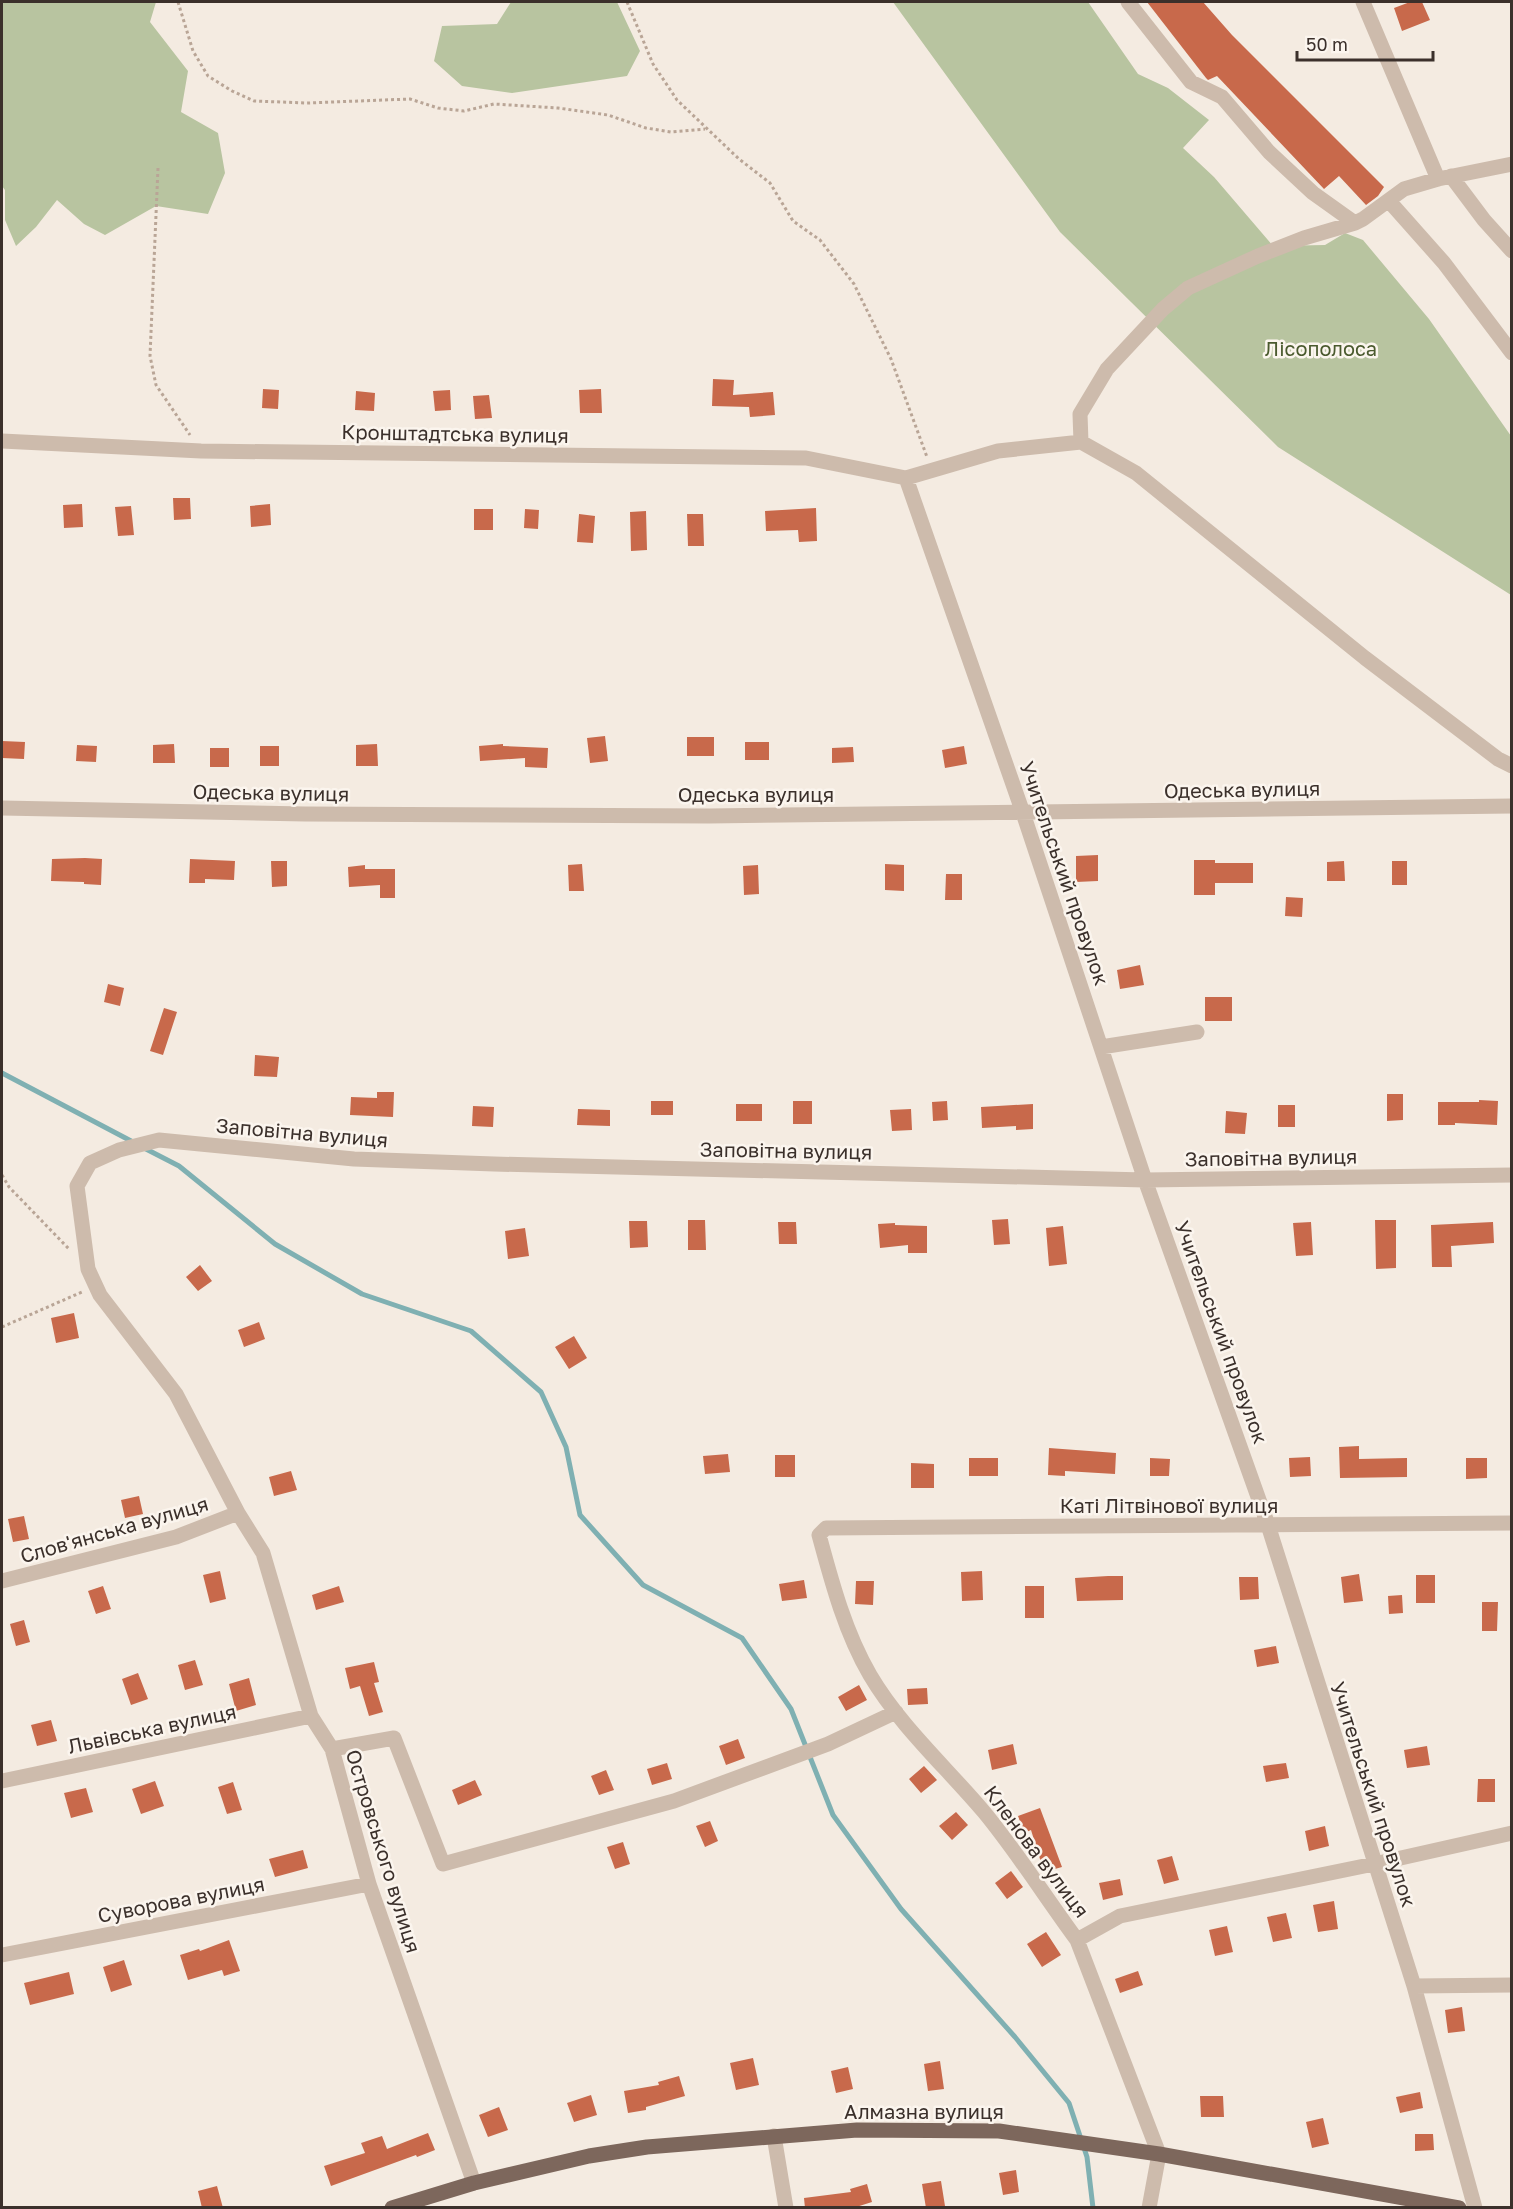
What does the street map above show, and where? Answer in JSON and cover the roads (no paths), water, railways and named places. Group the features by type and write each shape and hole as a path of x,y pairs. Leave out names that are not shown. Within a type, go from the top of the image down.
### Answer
{"main road":[{"name":"Алмазна вулиця","path":"392,2208 474,2183 590,2156 647,2147 857,2130 999,2131 1160,2154 1459,2208"}],"street":[{"path":"1128,2 1191,82 1222,97 1269,152 1313,193 1355,223"},
{"path":"1363,2 1444,177 1512,251"},
{"path":"1082,442 1080,414 1107,369 1163,309 1188,288 1295,241 1355,223 1404,189 1444,177 1512,164"},
{"path":"1389,201 1444,263 1512,353"},
{"name":"Кронштадтська вулиця","path":"2,441 201,451 806,458 906,478"},
{"path":"906,478 998,451 1082,442 1137,473 1365,658 1498,759 1512,766"},
{"name":"Учительський провулок","path":"906,478 1023,813 1145,1180 1268,1526 1414,1986 1475,2208"},
{"name":"Одеська вулиця","path":"2,808 365,814 709,816 1512,806"},
{"path":"1101,1047 1197,1032"},
{"name":"Заповітна вулиця","path":"77,1186 90,1163 119,1150 159,1140 354,1159 1145,1180 1512,1175"},
{"name":"Островського вулиця","path":"77,1186 88,1269 100,1295 176,1394 238,1514 263,1553 311,1716 332,1749 369,1884 474,2183"},
{"name":"Слов'янська вулиця","path":"2,1581 176,1537 238,1514"},
{"name":"Каті Літвінової вулиця","path":"826,1528 1512,1523"},
{"name":"Кленова вулиця","path":"826,1528 819,1535 832,1586 852,1638 871,1676 896,1712 985,1813 1077,1940 1119,1916 1374,1864 1512,1833"},
{"path":"332,1749 394,1738 443,1864 674,1801 776,1765 896,1712"},
{"name":"Львівська вулиця","path":"2,1781 311,1716"},
{"name":"Суворова вулиця","path":"2,1955 369,1884"},
{"path":"1077,1940 1160,2154 1149,2208"},
{"path":"1414,1986 1512,1985"},
{"path":"774,2136 786,2208"}],"waterway":[{"path":"2,1073 133,1142"},
{"path":"144,1148 179,1166 275,1244 362,1294 471,1331 541,1392 566,1447 580,1515 643,1585 742,1638 791,1709 833,1815 901,1909 1015,2037 1069,2103 1087,2157 1093,2208"}],"park label":[{"name":"Лісополоса","path":"1321,348"}]}
